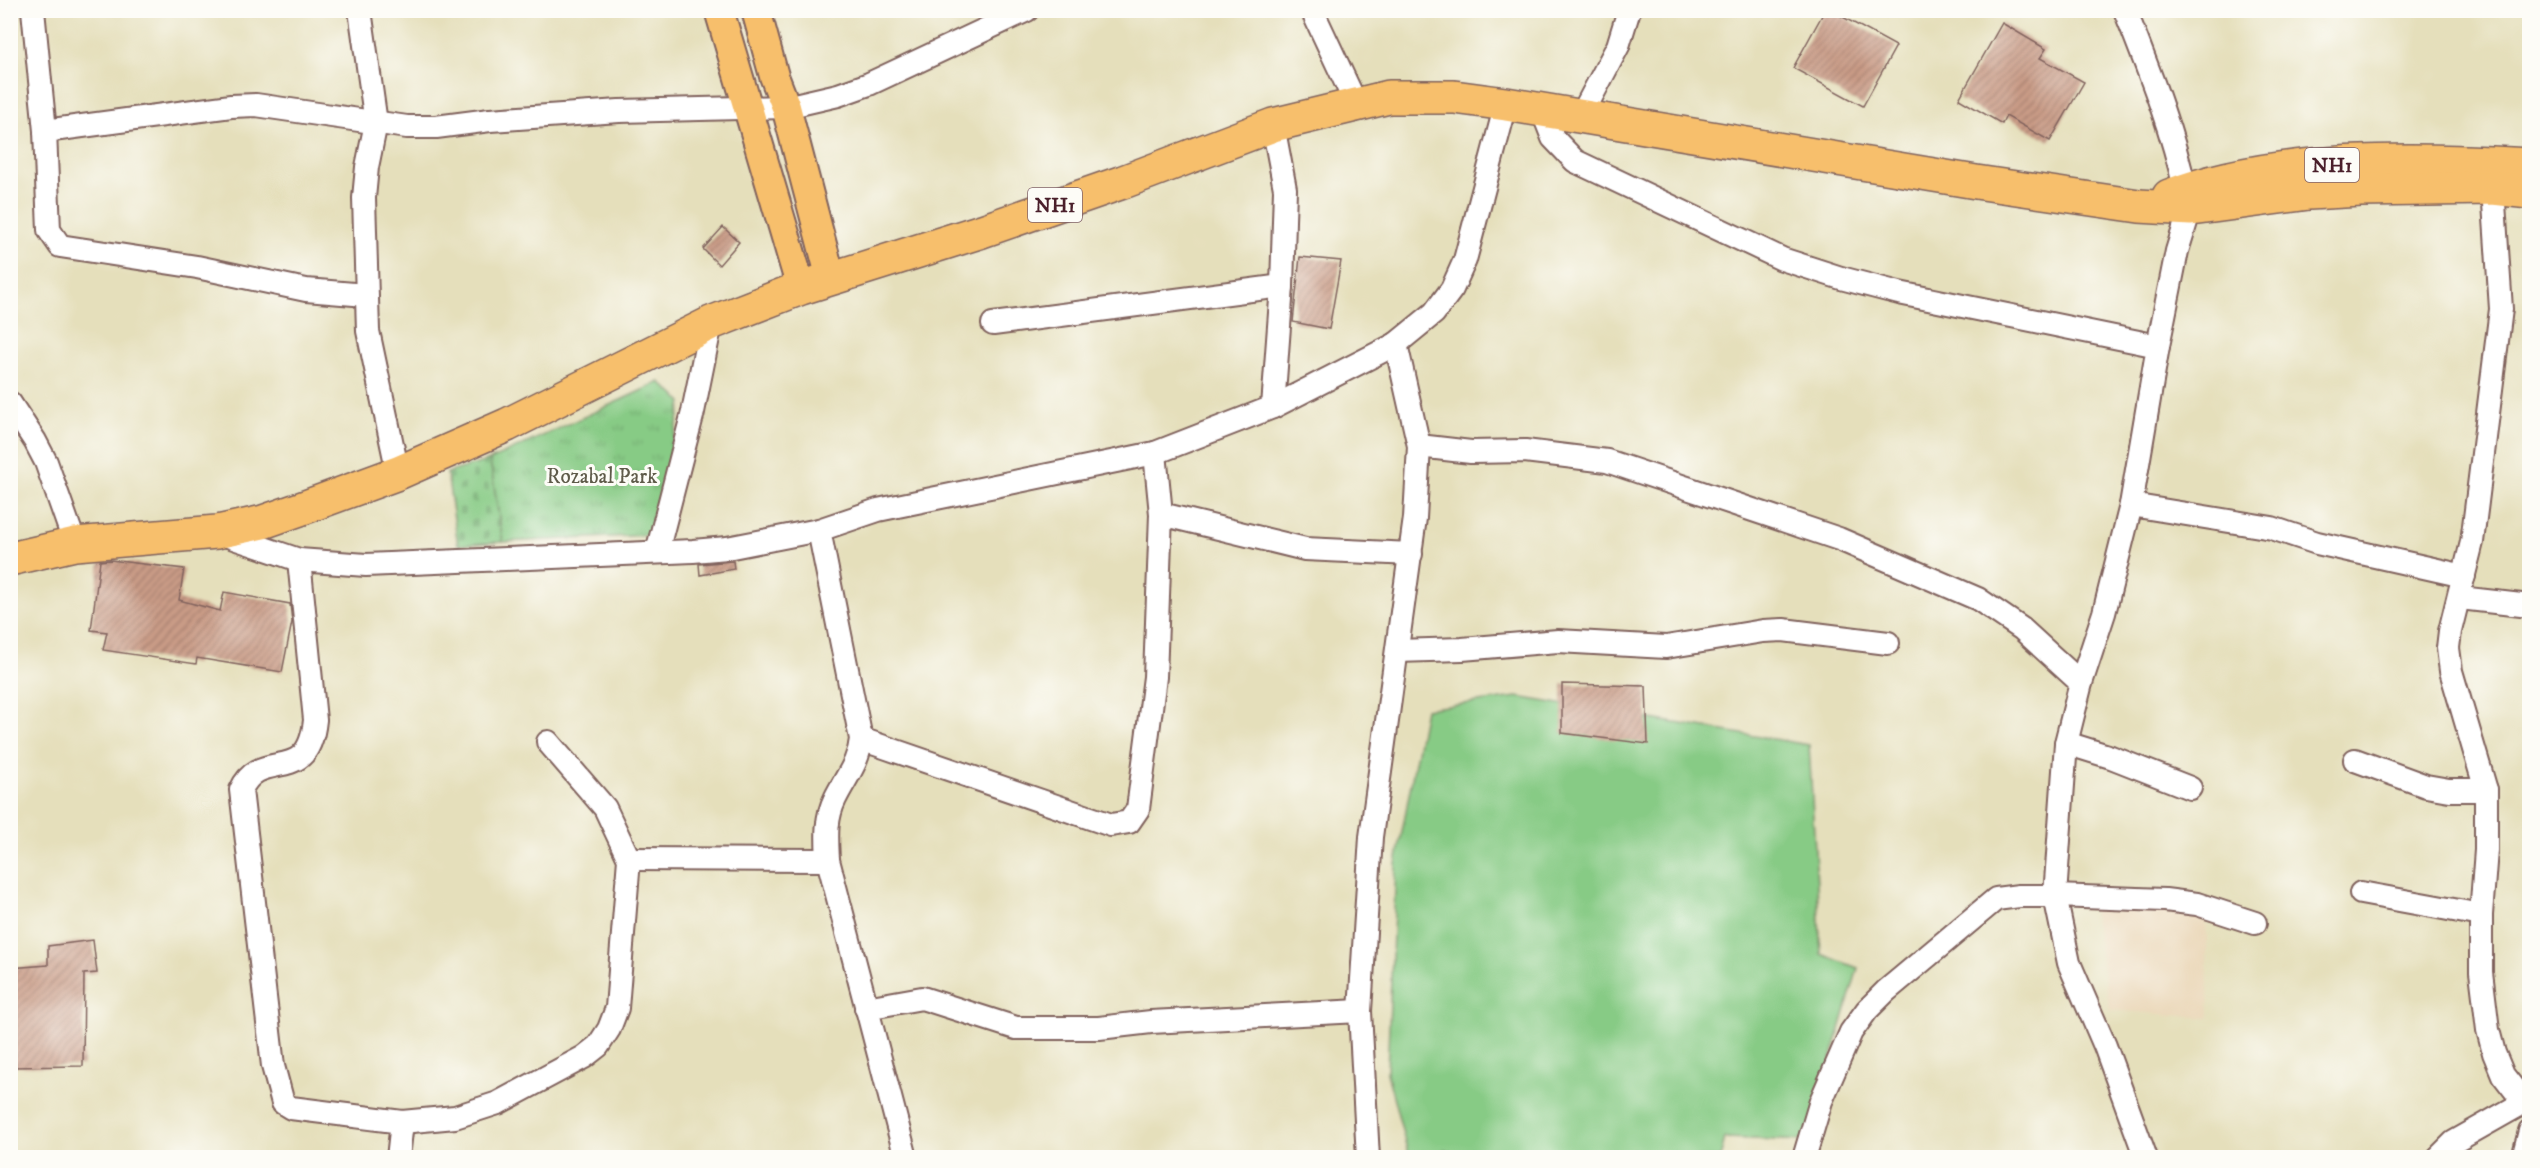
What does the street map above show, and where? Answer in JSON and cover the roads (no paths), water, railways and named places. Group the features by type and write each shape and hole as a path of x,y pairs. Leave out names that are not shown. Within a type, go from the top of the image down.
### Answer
{"highway":[{"name":"NH1","path":"10,559 75,544 217,532 291,513 398,472 507,425 711,323 816,284 982,231 1123,182 1273,125 1389,97 1454,97 1506,104 1580,118 2139,207 2187,199 2309,193 2493,188 2529,192"},
{"name":"NH1","path":"2187,199 2234,178 2289,169 2356,163 2427,161 2529,165"}],"main road":[{"path":"719,10 748,108 816,284"},
{"path":"756,10 774,76 786,107 816,284"}],"street":[{"path":"33,10 45,131 49,230 60,246 196,267 306,290 366,295"},
{"path":"360,10 376,123 367,167 364,198 368,331 398,472"},
{"path":"45,131 231,106 256,105 407,127 436,127 490,120 619,111 786,107 838,95 869,84 1027,10"},
{"path":"1312,10 1356,104"},
{"path":"1580,118 1618,46 1629,10"},
{"path":"2125,10 2143,54 2180,167 2187,199 2158,346 2131,505 2104,613 2081,683 2066,743 2055,896 2069,963 2105,1046 2146,1158"},
{"path":"217,532 299,560 366,565 727,548 819,530 878,510 1155,453 1273,407 1396,344 1434,313 1452,289 1465,260 1506,104"},
{"path":"1542,110 1553,138 1575,161 1782,259 1840,278 1899,293 2158,346"},
{"path":"1273,125 1285,189 1282,286 1273,407"},
{"path":"2438,1158 2454,1142 2527,1100 2503,1075 2488,1030 2481,972 2486,790 2451,671 2448,648 2474,531 2501,309 2493,188"},
{"path":"993,324 1282,286"},
{"path":"657,552 693,412 711,323"},
{"path":"1368,1158 1360,1011 1371,837 1411,554 1419,446 1396,344"},
{"path":"10,403 36,441 46,462 75,544"},
{"path":"1419,446 1471,452 1525,450 1607,461 1839,539 1978,599 2022,629 2081,683"},
{"path":"861,739 1112,825 1129,822 1138,809 1155,677 1161,514 1155,453"},
{"path":"2131,505 2272,528 2317,543 2464,576"},
{"path":"1161,514 1305,549 1411,554"},
{"path":"819,530 861,739 857,762 835,798 829,814 826,828 828,860 906,1158"},
{"path":"10,546 44,551"},
{"path":"299,560 315,720 313,740 307,752 295,760 254,771 246,778 241,790 273,1066 283,1103 291,1108 402,1122 455,1117 498,1103 585,1057 598,1046 609,1029 617,1008 629,859 605,808 548,742"},
{"path":"2460,598 2529,606"},
{"path":"1397,651 1462,649 1558,641 1666,647 1783,630 1888,644"},
{"path":"2066,743 2111,757 2190,788"},
{"path":"2355,760 2426,786 2449,790 2486,790"},
{"path":"629,859 828,860"},
{"path":"2361,893 2481,915"},
{"path":"1804,1158 1821,1101 1843,1046 1867,1010 1996,899 2019,896 2055,896 2165,900 2197,904 2255,923"},
{"path":"866,1008 922,998 1016,1028 1099,1028 1151,1022 1360,1011"},
{"path":"398,1158 402,1122"},
{"path":"2523,1158 2529,1131"}],"park label":[{"name":"Rozabal Park","path":"602,476"}]}
